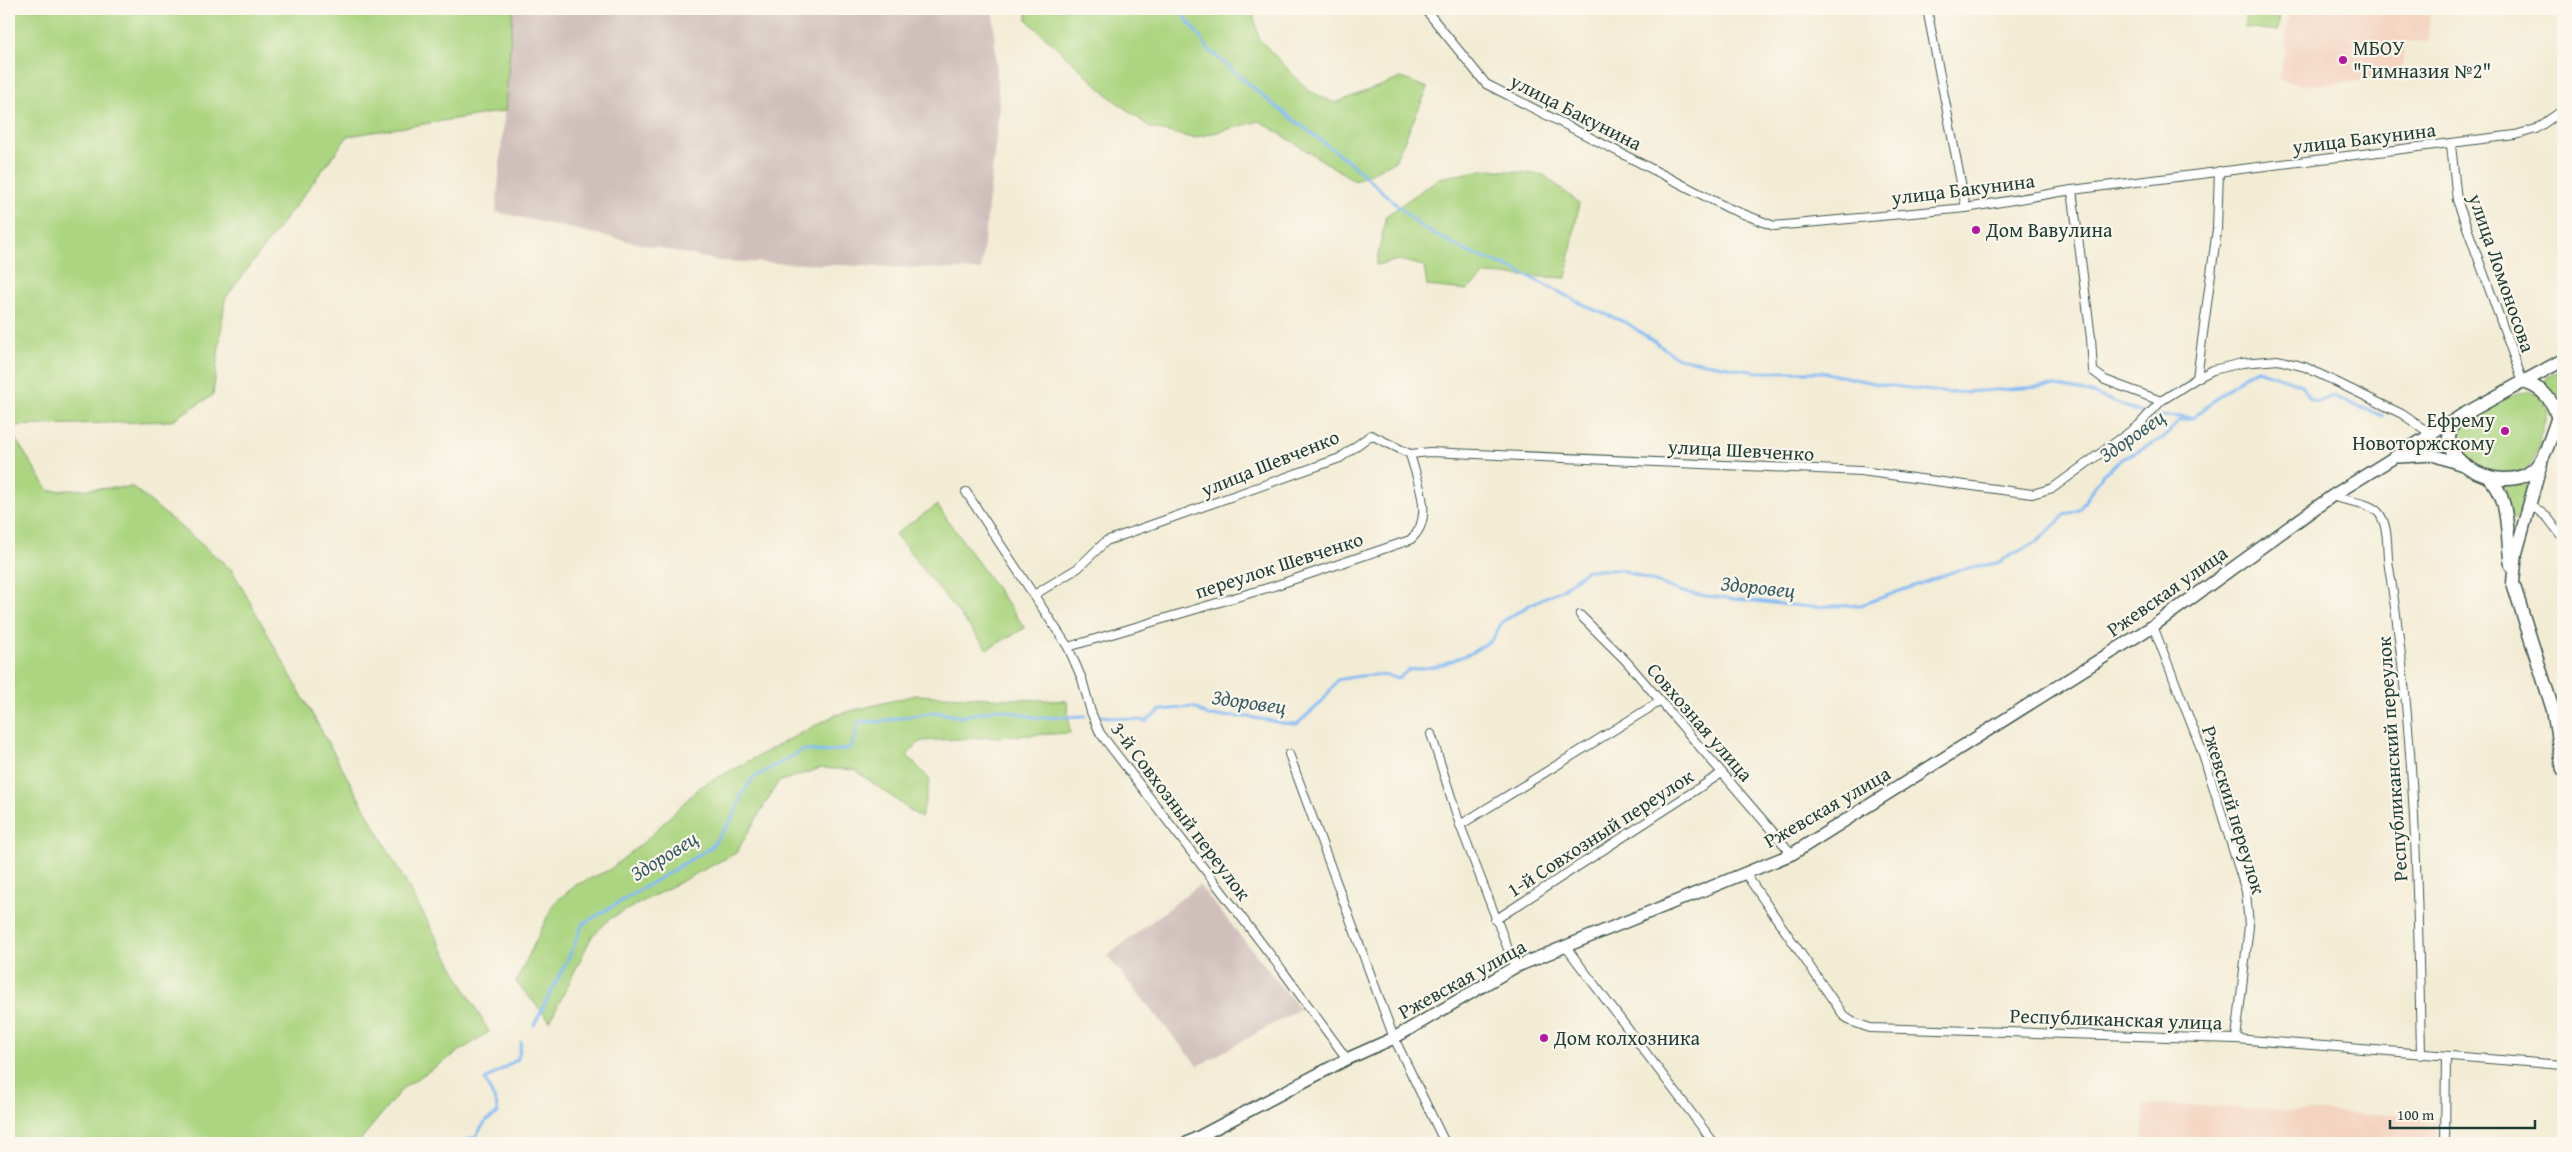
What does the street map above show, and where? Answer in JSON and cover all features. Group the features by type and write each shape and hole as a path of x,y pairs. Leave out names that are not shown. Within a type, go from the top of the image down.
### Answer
{"main road":[{"path":"2541,461 2531,472 2517,479 2502,480 2487,476 2465,465 2455,457 2449,440 2452,427 2460,416 2563,360"},
{"path":"2513,583 2516,553 2541,461 2560,410 2535,386 2523,382"},
{"name":"Ржевская улица","path":"1187,1143 1347,1060 1394,1038 1515,967 1792,854 2152,626 2332,496 2460,416"},
{"name":"Ржевская улица","path":"2392,459 2426,455 2446,458 2465,465"},
{"path":"2487,476 2495,484 2503,499 2517,602 2553,710 2563,770"}],"street":[{"name":"улица Бакунина","path":"1425,9 1486,84 1728,208 1774,226 1966,208 2072,190 2515,135 2536,128 2563,110"},
{"path":"1927,9 1966,208"},
{"name":"улица Ломоносова","path":"2451,144 2456,200 2523,382"},
{"path":"2197,378 2217,229 2219,171"},
{"path":"2072,190 2092,338 2093,371 2105,380 2162,401"},
{"name":"улица Шевченко","path":"1034,595 1078,568 1106,541 1340,458 1371,435 1410,454 1430,452 1861,472 2032,494 2053,488 2138,425 2162,401 2197,378 2213,370 2242,363 2278,360 2290,362 2366,395 2402,414 2431,434"},
{"name":"переулок Шевченко","path":"1068,647 1274,586 1410,540 1419,533 1425,505 1410,454"},
{"name":"3-й Совхозный переулок","path":"966,492 1068,647 1082,679 1091,712 1100,733 1282,970 1347,1060"},
{"name":"Республиканский переулок","path":"2332,496 2378,512 2386,537 2388,565 2398,620 2417,856 2421,1055"},
{"path":"2530,504 2548,518 2563,538"},
{"name":"Совхозная улица","path":"1580,615 1615,649 1792,854"},
{"name":"Ржевский переулок","path":"2152,626 2202,751 2246,891 2249,926 2236,1039"},
{"path":"1460,825 1659,702"},
{"path":"1431,734 1460,825 1495,920 1515,967"},
{"path":"1289,754 1394,1038 1444,1143"},
{"name":"1-й Совхозный переулок","path":"1495,920 1722,773"},
{"name":"Республиканская улица","path":"1744,872 1844,1016 1861,1026 1894,1029 2236,1039 2563,1065"},
{"path":"1566,946 1668,1085 1714,1143"},
{"path":"2445,1143 2446,1057"}],"shaded area":[{"path":"513,9 993,9 999,110 981,270 719,261 496,212"},
{"name":"МБОУ \"Гимназия №2\"","path":"2290,9 2430,9 2428,41 2405,42 2401,78 2306,85 2280,80"},
{"path":"1199,885 1300,1009 1198,1066 1107,956"},
{"path":"2143,1104 2438,1117 2438,1143 2143,1143"}],"green space":[{"path":"9,9 513,9 505,111 348,136 225,299 213,395 171,421 9,426"},
{"path":"1027,9 1252,9 1259,39 1309,91 1335,103 1401,78 1428,88 1395,161 1355,181 1260,121 1193,138 1151,128 1111,98 1027,20"},
{"path":"2246,9 2280,9 2278,31 2244,27"},
{"path":"1488,169 1544,175 1579,203 1566,278 1485,274 1467,290 1427,286 1424,266 1400,260 1376,265 1386,216 1439,178"},
{"path":"2563,368 2563,393 2559,400 2556,401 2547,391 2545,381"},
{"path":"2527,392 2539,395 2548,409 2533,463 2525,471 2504,472 2486,469 2470,461 2454,447 2454,437 2460,425 2477,413 2499,402"},
{"path":"9,429 49,491 133,487 232,570 489,1032 403,1088 358,1143 9,1143"},
{"path":"2528,483 2516,519 2514,520 2511,518 2505,485"},
{"path":"937,505 1025,628 987,649 895,534"},
{"path":"916,695 1067,701 1070,733 921,741 907,755 930,780 921,818 855,770 821,768 778,782 736,853 611,918 592,936 550,1021 516,982 554,903 576,885 609,870 645,841 700,787 835,715"}],"waterway":[{"path":"1179,9 1210,51 1269,101 1352,164 1420,226 1468,252 1516,270 1590,308 1627,323 1678,358 1756,372 1822,372 1878,384 1948,393 2056,386 2089,392 2142,413"},
{"name":"Здоровец","path":"1102,716 1146,721 1161,710 1194,707 1208,716 1250,717 1297,724 1322,702 1337,680 1375,675 1398,678 1409,670 1438,666 1471,653 1492,640 1502,622 1531,604 1561,590 1587,570 1622,570 1683,592 1706,596 1810,607 1861,605 1958,570 1997,563 2038,541 2065,515 2079,510 2103,474 2124,458 2163,438 2179,421 2194,417 2244,376 2258,370 2302,385 2310,399 2318,402 2332,396 2383,416"},
{"path":"2156,416 2190,417"},
{"name":"Здоровец","path":"534,1025 568,959 583,924 710,848 734,816 743,793 753,778 803,750 827,752 851,748 860,721 876,722 936,712 960,717 999,709 1037,718 1085,716"},
{"name":"Здоровец","path":"458,1143 475,1137 486,1121 498,1113 496,1103 485,1080 518,1059 521,1042"}],"place":[{"name":"МБОУ \"Гимназия №2\"","path":"2343,60"},
{"name":"Дом Вавулина","path":"1976,230"},
{"name":"Ефрему Новоторжскому","path":"2505,431"},
{"name":"Дом колхозника","path":"1544,1038"}]}
